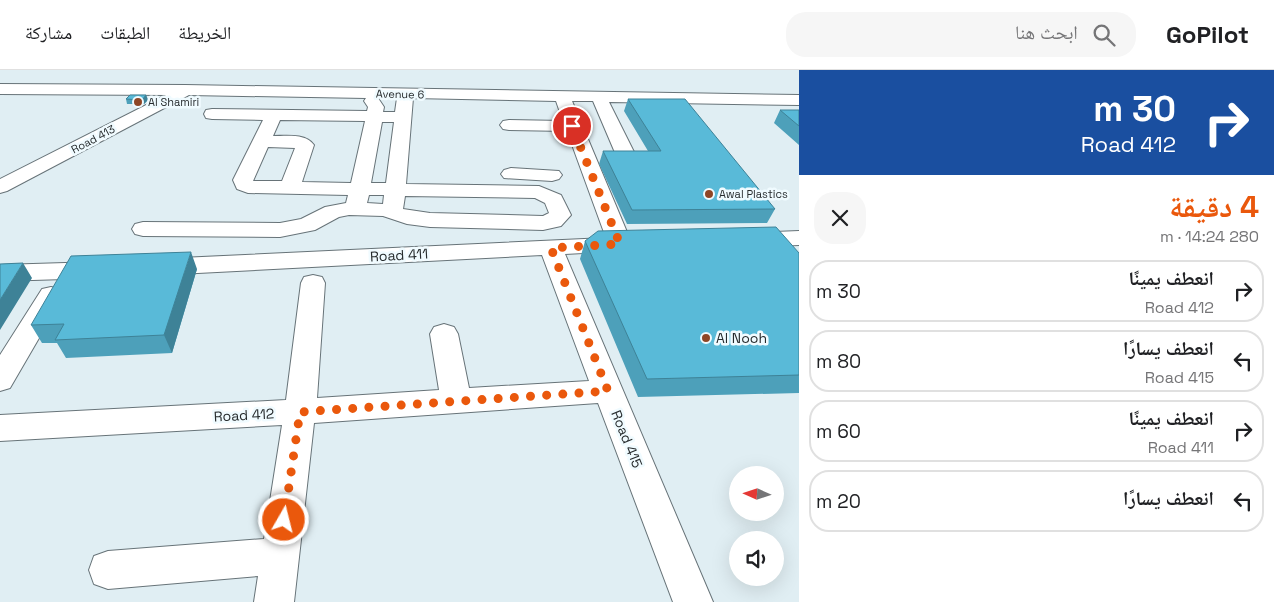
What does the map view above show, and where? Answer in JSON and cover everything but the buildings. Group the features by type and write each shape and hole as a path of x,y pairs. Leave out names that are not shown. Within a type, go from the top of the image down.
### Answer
{"street":[{"path":"38,90 56,75"},
{"name":"Avenue 6","path":"0,89 352,93 435,86 733,107 799,100"},
{"path":"392,212 403,117 401,88"},
{"name":"Road 413","path":"0,187 185,90"},
{"path":"352,93 372,102 376,107 358,200"},
{"path":"509,125 572,126 562,96"},
{"path":"599,97 629,162"},
{"path":"631,106 799,109"},
{"path":"212,114 403,117"},
{"path":"274,115 242,182 253,187 290,188 358,200 407,217 430,220 548,222 560,215 556,202 550,196 538,192 523,183 487,174"},
{"name":"Road 411","path":"0,273 64,272 630,244 572,126"},
{"path":"262,142 297,142 304,146 290,188"},
{"path":"143,229 280,230 307,225 358,200 395,190 523,183 552,175"},
{"path":"333,212 333,259"},
{"path":"729,240 799,238"},
{"name":"Road 415","path":"551,248 693,602"},
{"path":"0,380 64,272"},
{"path":"274,602 300,412 313,283"},
{"path":"444,334 456,400"},
{"name":"Road 412","path":"0,428 300,412 608,391"},
{"path":"108,570 279,556"}],"place":[{"name":"Al Shamiri","path":"138,102"},
{"name":"Awal Plastics","path":"709,194"},
{"name":"Al Nooh","path":"706,338"}],"route":[{"path":"284,520 300,412 608,391 551,248 620,244 572,126"}]}
